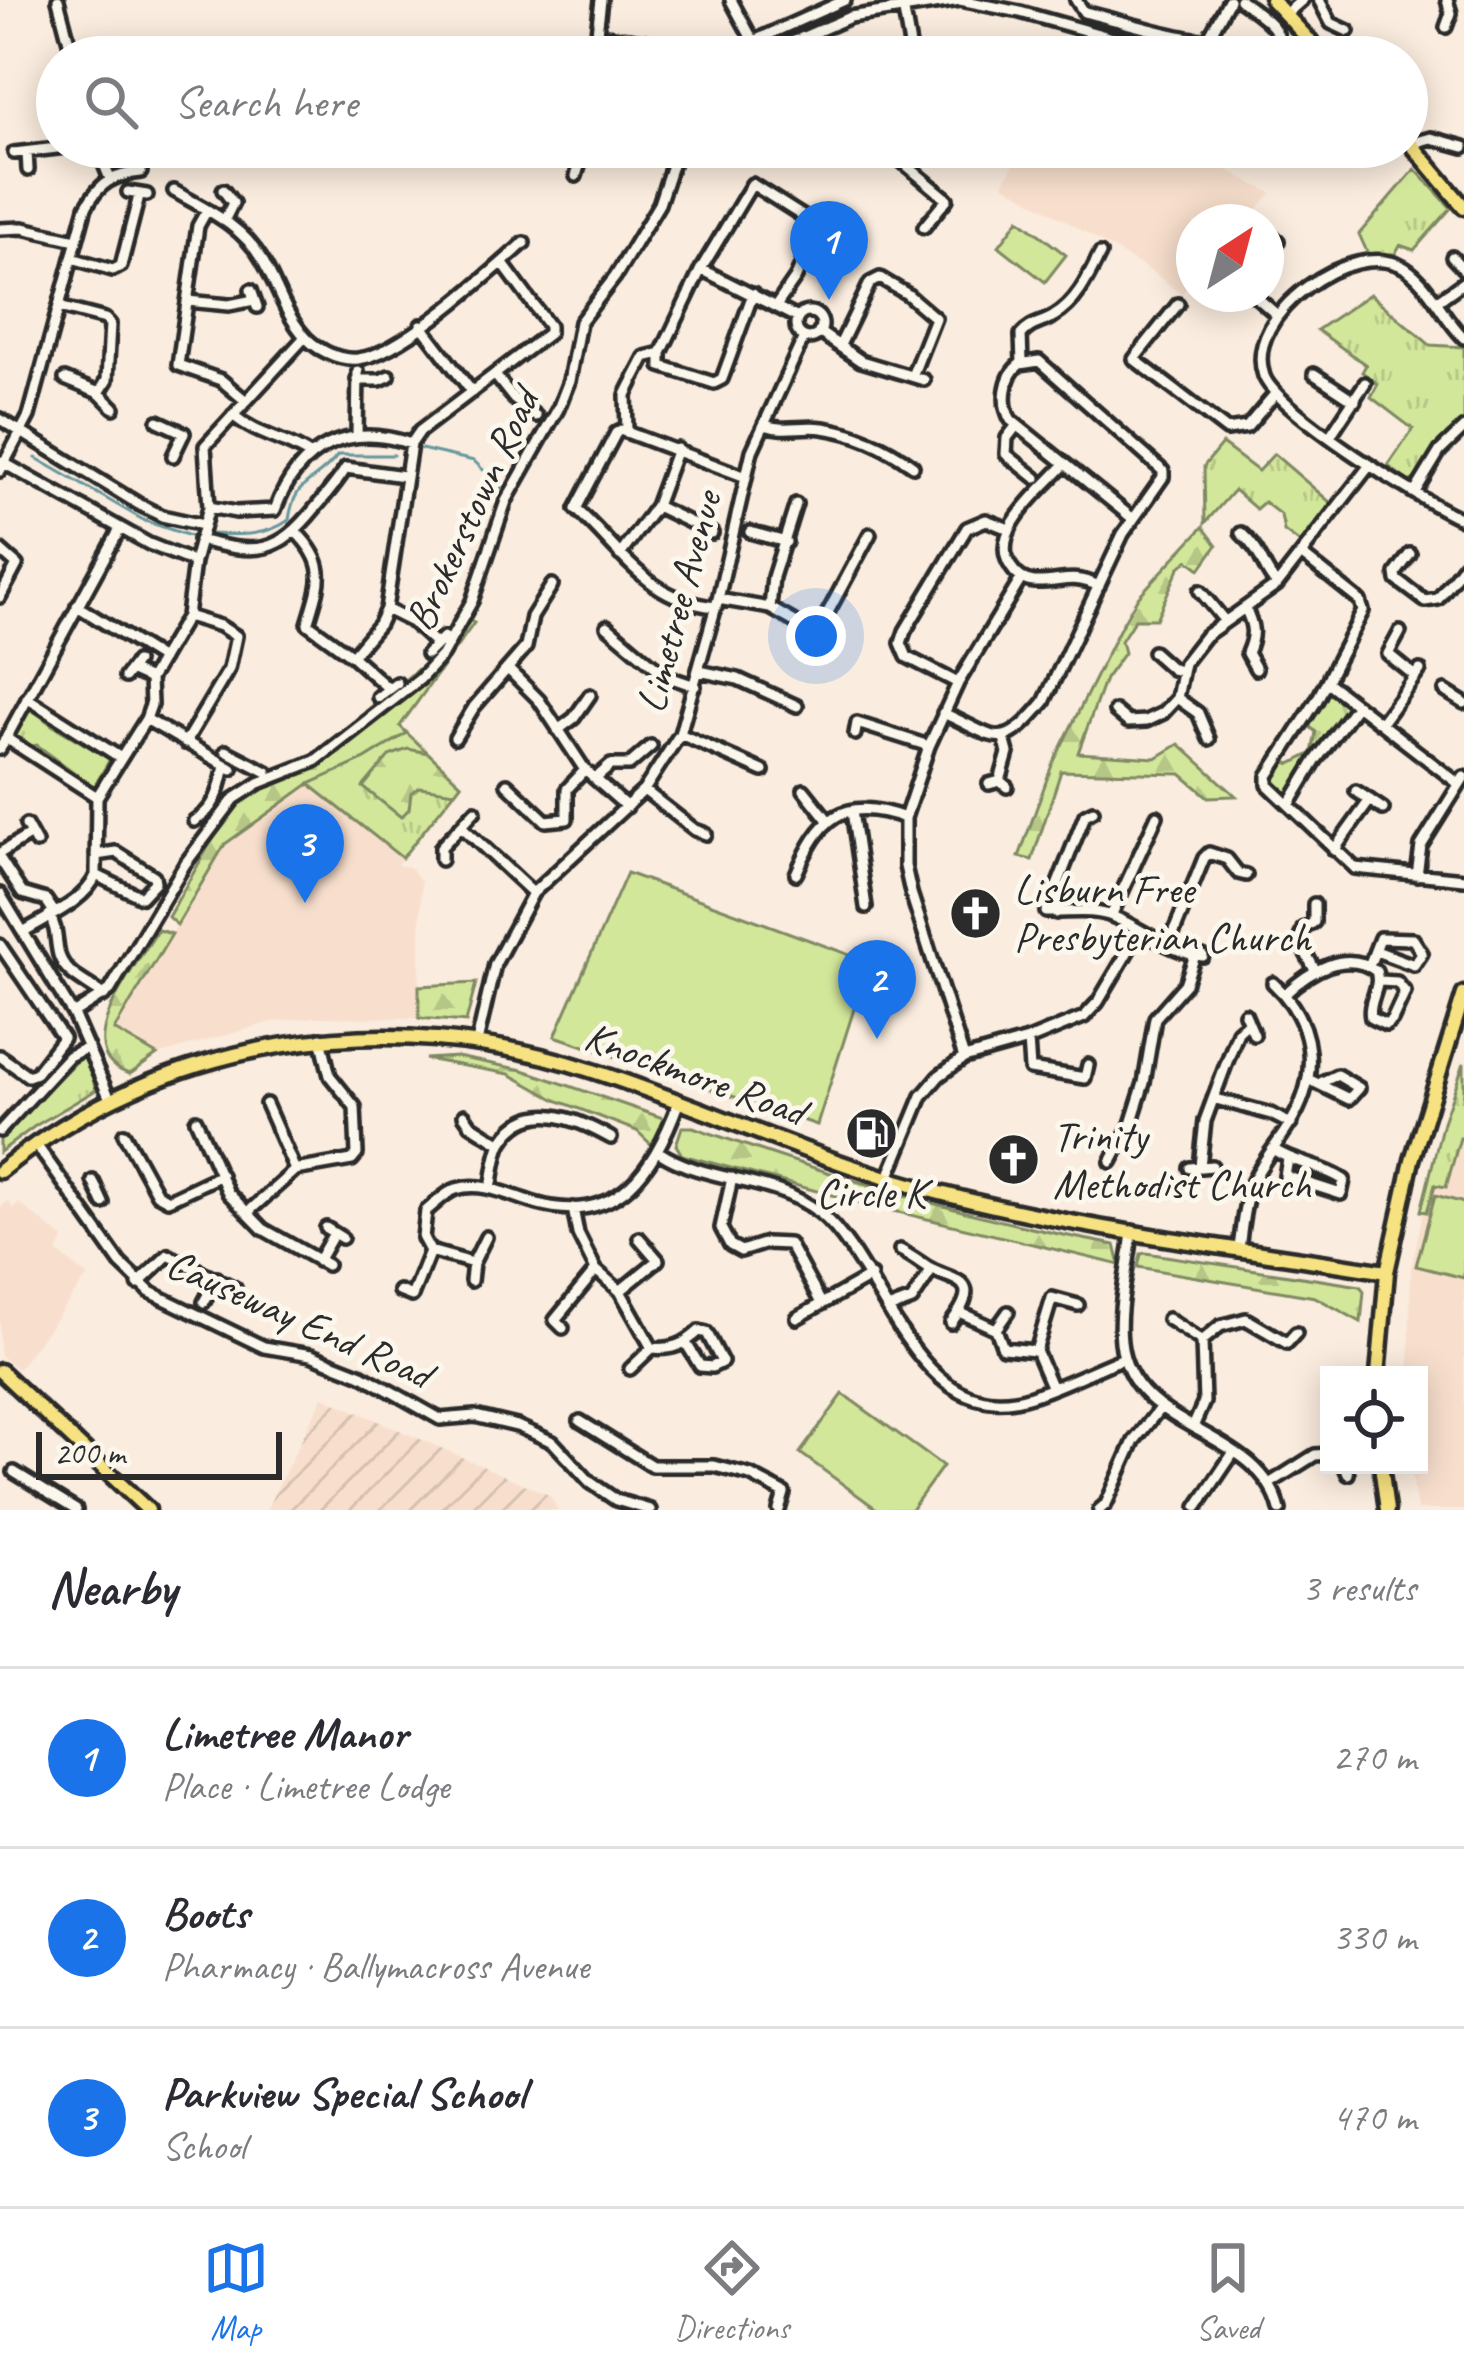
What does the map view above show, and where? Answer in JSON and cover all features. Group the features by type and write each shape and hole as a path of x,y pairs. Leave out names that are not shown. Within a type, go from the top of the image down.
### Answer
{"main road":[{"path":"1272,0 1305,36"},
{"path":"1428,167 1464,207"},
{"path":"1379,1366 1387,1272 1412,1160 1464,994"},
{"name":"Knockmore Road","path":"0,1171 35,1143 110,1099 211,1060 321,1038 395,1035 478,1042 560,1060 888,1178 984,1203 1387,1272"},
{"path":"0,1371 148,1510"},
{"path":"1382,1474 1387,1510"}],"street":[{"path":"58,0 67,36"},
{"path":"602,0 598,35 605,36"},
{"path":"730,0 750,36"},
{"path":"765,36 845,0"},
{"path":"805,36 850,16 960,0 1103,36"},
{"path":"1076,0 1084,12 1178,36"},
{"path":"1210,36 1229,0"},
{"path":"1240,0 1280,36"},
{"path":"1286,14 1302,0"},
{"path":"1319,0 1328,20 1345,25"},
{"path":"1445,28 1451,13 1448,0"},
{"path":"903,6 909,36"},
{"path":"650,36 651,26"},
{"path":"1428,138 1464,147"},
{"path":"28,170 21,152 36,150"},
{"path":"106,168 110,179"},
{"path":"576,176 578,168"},
{"name":"Brokerstown Road","path":"73,1014 115,984 184,864 241,792 315,761 420,679 442,655 472,602 506,501 558,409 569,381 580,322 615,277 659,204 672,168"},
{"path":"909,168 947,200 924,227"},
{"path":"141,172 99,184 86,207 22,432 2,465 120,529 194,562"},
{"path":"753,294 722,379 714,383 661,366 661,352 701,269 752,184 815,224 796,277 776,306"},
{"path":"223,190 233,203 224,219"},
{"path":"174,191 247,238 305,337 332,354 359,359 382,352 421,325 503,264 524,242"},
{"path":"72,258 112,270 121,266 138,195"},
{"path":"207,210 198,226 178,365 221,380 246,401"},
{"path":"0,229 23,228 76,240"},
{"path":"1025,362 1021,335 1028,326 1060,314 1081,290 1098,257 1084,254"},
{"path":"1452,257 1464,270"},
{"path":"1464,338 1408,269 1370,259 1324,277 1277,316 1264,337 1261,357 1264,376 1275,394 1370,464 1464,520"},
{"path":"352,656 386,609 411,444 420,431 545,338 549,326 503,264"},
{"path":"701,269 798,318"},
{"path":"840,345 870,283 880,278 935,318 911,376"},
{"path":"1436,302 1464,282"},
{"path":"187,301 229,305 254,299"},
{"path":"1176,306 1134,359 1227,430 1247,427 1275,394"},
{"path":"59,307 110,324 106,380 99,393"},
{"path":"808,312 816,314 819,332 804,337 796,329 798,318 808,312"},
{"path":"1273,312 1277,316"},
{"path":"421,325 472,392"},
{"path":"819,332 861,361 924,380"},
{"path":"22,932 92,886 97,874 97,797 146,719 151,679 187,616 194,562 209,507 203,452 211,436 305,337"},
{"name":"Limetree Avenue","path":"478,1042 495,964 533,893 644,790 680,734 752,451 804,337"},
{"path":"627,432 626,395 645,357 661,352"},
{"path":"943,713 994,738 1004,738 1024,726 1044,702 1132,518 1163,477 1163,471 1040,361 1025,362 1008,379 1006,412 1132,518"},
{"path":"1314,374 1355,401"},
{"path":"495,375 536,416"},
{"path":"357,436 357,376 380,380 388,376"},
{"path":"65,380 99,393 114,408"},
{"path":"1330,436 1365,383"},
{"path":"233,415 260,435 311,455"},
{"path":"0,419 140,506 162,517 203,525"},
{"path":"158,421 184,433 172,455"},
{"path":"764,425 778,430 836,432 886,446 913,466"},
{"path":"1017,425 1007,438 1006,454 1033,476 1038,463"},
{"path":"1415,492 1440,452 1464,428"},
{"path":"746,477 627,432 616,433 576,509 644,578 675,597 770,608 809,630 819,629 870,535"},
{"path":"209,507 236,512 275,510 283,488 311,455 328,444 378,433 411,444"},
{"path":"179,443 203,452"},
{"path":"620,555 656,506 677,449"},
{"path":"1064,464 1009,530 1004,548 1008,564 1021,579 1079,577 1099,586"},
{"path":"1114,711 1128,722 1147,721 1163,713 1177,698 1181,671 1205,636 1276,585 1370,464"},
{"path":"199,540 238,550 274,547 296,532 346,468 404,476"},
{"path":"770,608 773,577 796,504"},
{"path":"656,506 712,533"},
{"path":"958,683 907,657 901,643 905,631 967,527 986,520 1009,530"},
{"path":"97,797 3,744 120,529"},
{"path":"296,532 313,549 321,575 310,628 393,686 378,697"},
{"path":"750,532 786,542"},
{"path":"1241,533 1259,549 1276,585"},
{"path":"0,550 17,565 0,597"},
{"path":"1300,554 1364,605 1327,682 1266,781 1355,868 1464,879"},
{"path":"1410,554 1396,573 1397,580 1425,601 1438,599 1464,565"},
{"path":"964,1058 911,893 905,866 905,818 943,713 1021,579"},
{"path":"455,738 474,707 526,646 532,617 552,585"},
{"path":"1200,591 1224,620"},
{"path":"77,606 162,659"},
{"path":"1245,608 1254,638 1247,653 1256,669"},
{"path":"386,609 440,640 427,654"},
{"path":"185,743 230,669 236,636 187,616"},
{"path":"607,626 666,676 695,686"},
{"path":"1381,724 1418,673 1388,655 1397,636 1383,630"},
{"path":"1153,652 1181,671"},
{"path":"508,668 539,700 585,770 627,807"},
{"path":"131,670 151,679"},
{"path":"699,671 738,680 797,706"},
{"path":"1327,682 1462,781 1421,846 1417,875"},
{"path":"1445,691 1464,703"},
{"path":"558,730 574,718 590,695"},
{"path":"27,698 121,758"},
{"path":"1177,698 1198,713 1210,739"},
{"path":"1289,805 1358,705"},
{"path":"0,710 15,720"},
{"path":"146,719 228,767 208,813 194,821"},
{"path":"855,734 857,724 929,746"},
{"path":"680,734 763,771"},
{"path":"998,784 1008,753 1004,738"},
{"path":"595,779 611,765 629,765 651,746"},
{"path":"226,751 267,772"},
{"path":"241,792 252,765"},
{"path":"507,784 546,821 567,819 567,789 585,770"},
{"path":"644,790 706,835"},
{"path":"804,790 827,819"},
{"path":"1356,791 1383,809"},
{"path":"1334,850 1370,800"},
{"path":"441,860 441,847 476,811"},
{"path":"796,874 812,837 827,819 852,811 905,818"},
{"path":"852,811 866,907"},
{"path":"1086,812 1051,913 1090,911 1111,916 1199,956 1184,984 1155,1018 1144,1083 1118,1158"},
{"path":"1111,916 1150,819"},
{"path":"461,826 533,893"},
{"path":"31,834 0,856 22,893 46,900 58,930 59,955 72,976 104,995"},
{"path":"96,855 116,852 154,876 155,882 141,897 97,874"},
{"path":"1169,944 1209,853 1242,874 1230,883"},
{"path":"0,894 5,913 73,1014 110,1099"},
{"path":"1314,904 1314,922 1303,928 1299,941 1315,970"},
{"path":"888,1178 922,1096 939,1076 964,1058 1028,1040 1084,1017 1106,990 1140,931"},
{"path":"1370,965 1380,938 1413,939 1422,948 1414,965 1376,951"},
{"path":"0,946 63,1038 28,1076 0,1056"},
{"path":"1285,994 1315,970 1351,962 1370,965 1380,981"},
{"path":"1380,981 1397,982 1405,992 1395,1024 1371,1018 1380,981"},
{"path":"1239,1248 1250,1187 1316,1081 1303,1023 1273,983"},
{"path":"1201,1166 1205,1121 1238,1032 1249,1024"},
{"path":"247,1213 296,1170 352,1160 357,1154 356,1107 329,1076 321,1038"},
{"path":"1028,1040 1030,1069 1085,1078 1088,1065"},
{"path":"0,1131 69,1056 88,1047"},
{"path":"1216,1099 1291,1124"},
{"path":"472,1263 430,1251 423,1238 426,1211 454,1189 491,1188 542,1205 605,1204 633,1185 659,1152 679,1102"},
{"path":"266,1103 296,1170"},
{"path":"491,1188 501,1144 515,1128 548,1113 578,1119 611,1138"},
{"path":"464,1115 501,1144"},
{"path":"196,1120 228,1193 280,1242 323,1263 333,1234"},
{"path":"124,1134 157,1195 168,1200 221,1175"},
{"name":"Causeway End Road","path":"35,1143 138,1284 264,1347 310,1355 362,1375 440,1419 475,1416 518,1426 553,1442 590,1482 616,1500 650,1510"},
{"path":"1273,1149 1288,1159 1308,1161 1322,1172 1336,1174 1343,1180 1341,1194 1286,1175 1288,1159"},
{"path":"659,1152 674,1161 772,1188 814,1209 843,1233 912,1351 955,1388 1009,1400 1124,1358"},
{"path":"732,1178 721,1228 730,1244 741,1251 766,1243 788,1244 821,1303"},
{"path":"80,1202 95,1186 103,1203"},
{"path":"574,1208 578,1234 596,1270 620,1291 652,1348"},
{"path":"1132,1231 1122,1306 1124,1358 1142,1391 1160,1408 1234,1452 1269,1484 1280,1510"},
{"path":"471,1281 472,1263 485,1237"},
{"path":"620,1291 658,1259 639,1238"},
{"path":"900,1250 931,1271 941,1270 962,1283 959,1312 950,1323"},
{"path":"399,1291 412,1296 430,1251"},
{"path":"138,1284 169,1256 235,1288"},
{"path":"563,1328 555,1320 596,1270"},
{"path":"888,1309 912,1300 931,1271"},
{"path":"797,1318 871,1276"},
{"path":"204,1302 217,1279"},
{"path":"1051,1386 1036,1351 1052,1298 1078,1305"},
{"path":"959,1312 996,1328 1004,1348 1036,1351"},
{"path":"996,1328 1008,1312"},
{"path":"1168,1319 1202,1341"},
{"path":"1202,1341 1220,1326 1246,1319 1287,1343 1295,1333"},
{"path":"1193,1427 1204,1402 1202,1341"},
{"path":"652,1348 666,1350 686,1343"},
{"path":"630,1369 652,1348"},
{"path":"1099,1510 1134,1441 1160,1408"},
{"path":"580,1422 652,1466 701,1463 750,1475 782,1491 778,1510"},
{"path":"1197,1507 1234,1452"},
{"path":"1269,1484 1320,1455"},
{"path":"14,1472 76,1510"},
{"path":"123,1510 135,1498"}],"shaded area":[{"path":"1012,168 1224,168 1271,193 1262,204 1176,204 1176,290 1003,184"},
{"path":"309,784 402,858 397,865 409,867 421,881 419,1018 316,1017 271,1022 157,1055 114,1031 225,844"},
{"path":"1464,1062 1464,1510 1417,1510 1411,1474 1428,1474 1428,1366 1409,1366 1411,1269 1443,1120"},
{"path":"8,1201 14,1209 19,1203 64,1239 57,1252 88,1276 18,1369 0,1356 0,1208"},
{"path":"323,1397 549,1495 558,1510 266,1510"}],"green space":[{"path":"1415,169 1451,208 1414,250 1400,245 1395,254 1368,254 1359,234"},
{"path":"1019,219 1066,255 1045,282 999,246"},
{"path":"1370,294 1430,345 1464,347 1464,421 1435,450 1423,474 1409,482 1388,466 1413,429 1371,397 1378,384 1362,372 1366,365 1317,330"},
{"path":"1222,444 1258,471 1274,454 1331,503 1300,543 1284,531 1281,515 1264,502 1256,509 1234,490 1205,523 1204,466"},
{"path":"1203,527 1217,545 1200,569 1188,560 1179,568 1156,619 1135,619 1121,641 1124,653 1105,679 1078,753 1156,758 1179,744 1236,796 1208,797 1181,774 1061,771 1032,860 1019,857 1052,765 1121,626 1138,597"},
{"path":"459,615 474,623 400,726 407,733 365,759 309,784 225,844 177,925 168,917 229,811 254,793 341,751 372,720 366,711 438,653"},
{"path":"1328,693 1350,708 1286,798 1271,778 1284,761 1291,764 1312,753 1316,732 1309,726"},
{"path":"29,707 110,759 94,787 37,745 14,735"},
{"path":"407,733 461,784 402,858 309,784 365,759"},
{"path":"408,749 428,753 461,784 455,792 420,787 411,793 409,809 401,817 363,787 389,756"},
{"path":"627,873 869,962 817,1125 555,1036"},
{"path":"158,930 172,934 114,1030 157,1055 130,1074 111,1063 103,1048 104,1028 123,985"},
{"path":"476,983 466,1022 419,1018 419,986"},
{"path":"80,1057 88,1061 96,1090 0,1152 0,1139"},
{"path":"457,1057 523,1070 663,1118 656,1149 637,1131 556,1100 509,1074 425,1059"},
{"path":"1464,1063 1464,1138 1460,1138 1446,1187 1435,1185 1427,1212 1421,1211 1443,1122"},
{"path":"682,1127 954,1209 1115,1245 1120,1265 682,1155 676,1145"},
{"path":"1435,1195 1464,1203 1464,1278 1416,1266"},
{"path":"1141,1254 1360,1286 1364,1291 1361,1322 1315,1297 1138,1267"},
{"path":"843,1394 943,1466 911,1510 878,1510 800,1453"}],"waterway":[{"path":"421,449 474,461 505,491"},
{"path":"211,534 261,532 280,526 289,520 301,489 338,455 394,455"},
{"path":"36,458 145,521 190,536"}],"place":[{"name":"Limetree Manor","path":"829,300"},
{"name":"Parkview Special School","path":"305,903"},
{"name":"Lisburn Free Presbyterian Church","path":"975,913"},
{"name":"Boots","path":"877,1039"},
{"name":"Circle K","path":"871,1134"},
{"name":"Trinity Methodist Church","path":"1014,1160"}]}
